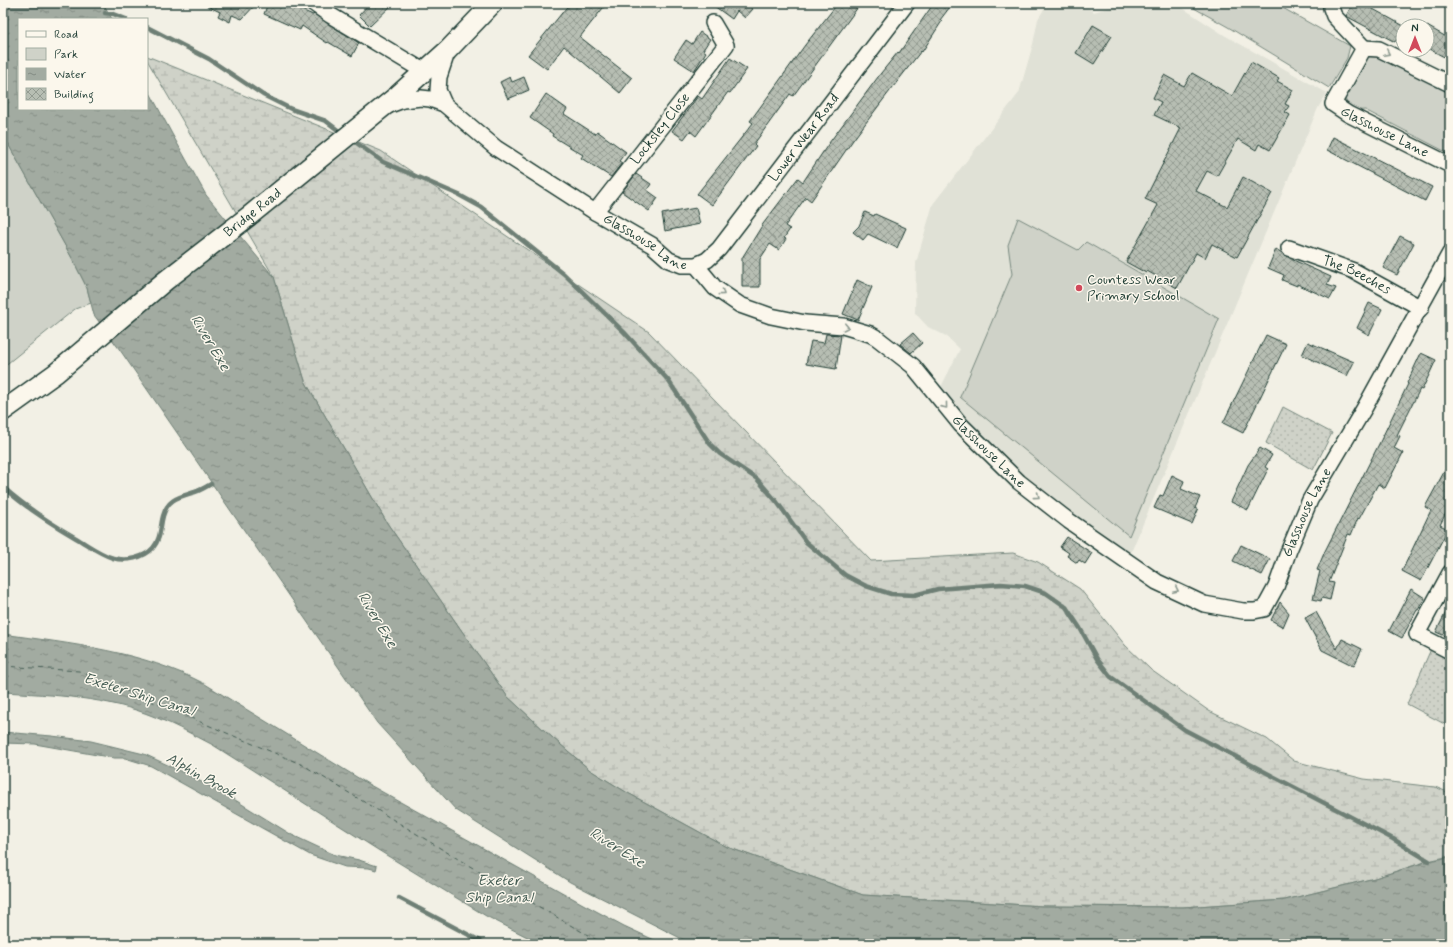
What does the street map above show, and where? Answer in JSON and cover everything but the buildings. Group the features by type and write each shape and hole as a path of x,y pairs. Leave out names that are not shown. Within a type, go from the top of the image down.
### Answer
{"main road":[{"name":"Bridge Road","path":"3,411 56,373 165,281 249,216 383,108 425,72 493,3"}],"street":[{"path":"313,3 333,9 389,50 425,72"},
{"name":"Lower Wear Road","path":"696,265 707,260 719,250 907,3"},
{"path":"1332,3 1331,8 1334,16 1364,48 1379,49 1450,84"},
{"name":"Locksley Close","path":"595,212 731,49 713,23"},
{"name":"Glasshouse Lane","path":"1364,48 1333,104 1348,114 1450,165"},
{"path":"444,104 438,90 439,77 448,50"},
{"name":"Glasshouse Lane","path":"383,108 403,100 421,98 430,99 444,104 496,148 595,212 652,245 669,260 682,265 696,265 715,288 740,305 771,316 805,323 843,326 870,334 877,338 913,366 961,425 1019,482 1069,520 1157,582 1204,604 1243,611 1264,609 1276,587 1289,550 1310,500 1421,308 1444,278 1450,254"},
{"name":"The Beeches","path":"1289,248 1354,271 1421,308"},
{"path":"1450,573 1417,634 1450,651"}],"shaded area":[{"name":"Countess Wear Primary School","path":"1048,3 1082,3 1094,12 1124,3 1175,3 1224,35 1327,93 1318,108 1129,557 1007,467 939,391 960,349 946,336 928,327 915,313 916,263 933,204 1019,93 1033,44 1038,19"}],"green space":[{"path":"1198,3 1274,3 1350,46 1347,58 1329,88 1194,8"},
{"path":"1376,52 1450,90 1450,154 1365,110 1358,110 1348,105 1345,99 1349,86 1364,58"},
{"path":"148,56 381,151 649,332 871,561 1013,553 1038,562 1080,589 1125,645 1151,670 1209,711 1267,739 1294,761 1364,779 1435,787 1450,793 1450,856 1428,861 1375,878 1285,900 1183,907 1042,906 863,895 727,847 626,792 590,770 507,696 387,523 305,381 274,277 148,62"},
{"path":"3,135 72,258 87,288 91,303 75,309 3,367"},
{"path":"1018,218 1078,250 1086,242 1219,319 1129,536 960,397 1012,274 1008,245"},
{"path":"1283,407 1332,433 1313,470 1266,443"},
{"path":"1431,649 1450,658 1450,727 1407,704"}],"water":[{"name":"River Exe","path":"3,3 103,3 111,18 18,18 18,110 148,110 148,89 206,195 274,277 305,381 387,523 507,696 590,770 626,792 727,847 863,895 1042,906 1183,907 1285,900 1375,878 1429,861 1450,857 1450,944 692,944 570,882 456,810 377,723 120,350 94,315 87,288 72,258 3,135"},
{"name":"Exeter Ship Canal","path":"3,634 106,650 132,656 181,673 205,684 368,784 583,904 624,926 663,944 541,944 486,916 378,850 213,745 177,727 137,710 99,701 61,696 3,692"},
{"path":"3,732 91,741 144,754 227,795 292,835 335,855 359,860 377,866 376,870 369,868 345,867 310,855 151,766 125,758 114,758 35,744 3,743"}],"waterway":[{"path":"105,13 123,18"},
{"path":"148,28 209,59 263,95 291,109 326,121 343,134"},
{"path":"351,139 383,162 459,195 481,207 564,274 624,332 668,380 710,444 720,454 757,479 777,502 806,542 845,575 866,586 891,594 914,595 938,589 1001,584 1025,586 1046,593 1066,607 1080,628 1097,659 1111,677 1185,730 1393,839 1429,861"},
{"path":"3,487 57,527 103,554 123,560 140,557 153,548 159,537 165,510 171,502 211,484"},
{"path":"399,898 486,944"}],"ferry route":[{"path":"3,666 79,671 303,765 468,865 604,944"}],"place":[{"name":"Countess Wear Primary School","path":"1079,288"}],"water label":[{"name":"Alphin Brook","path":"201,776"}]}
